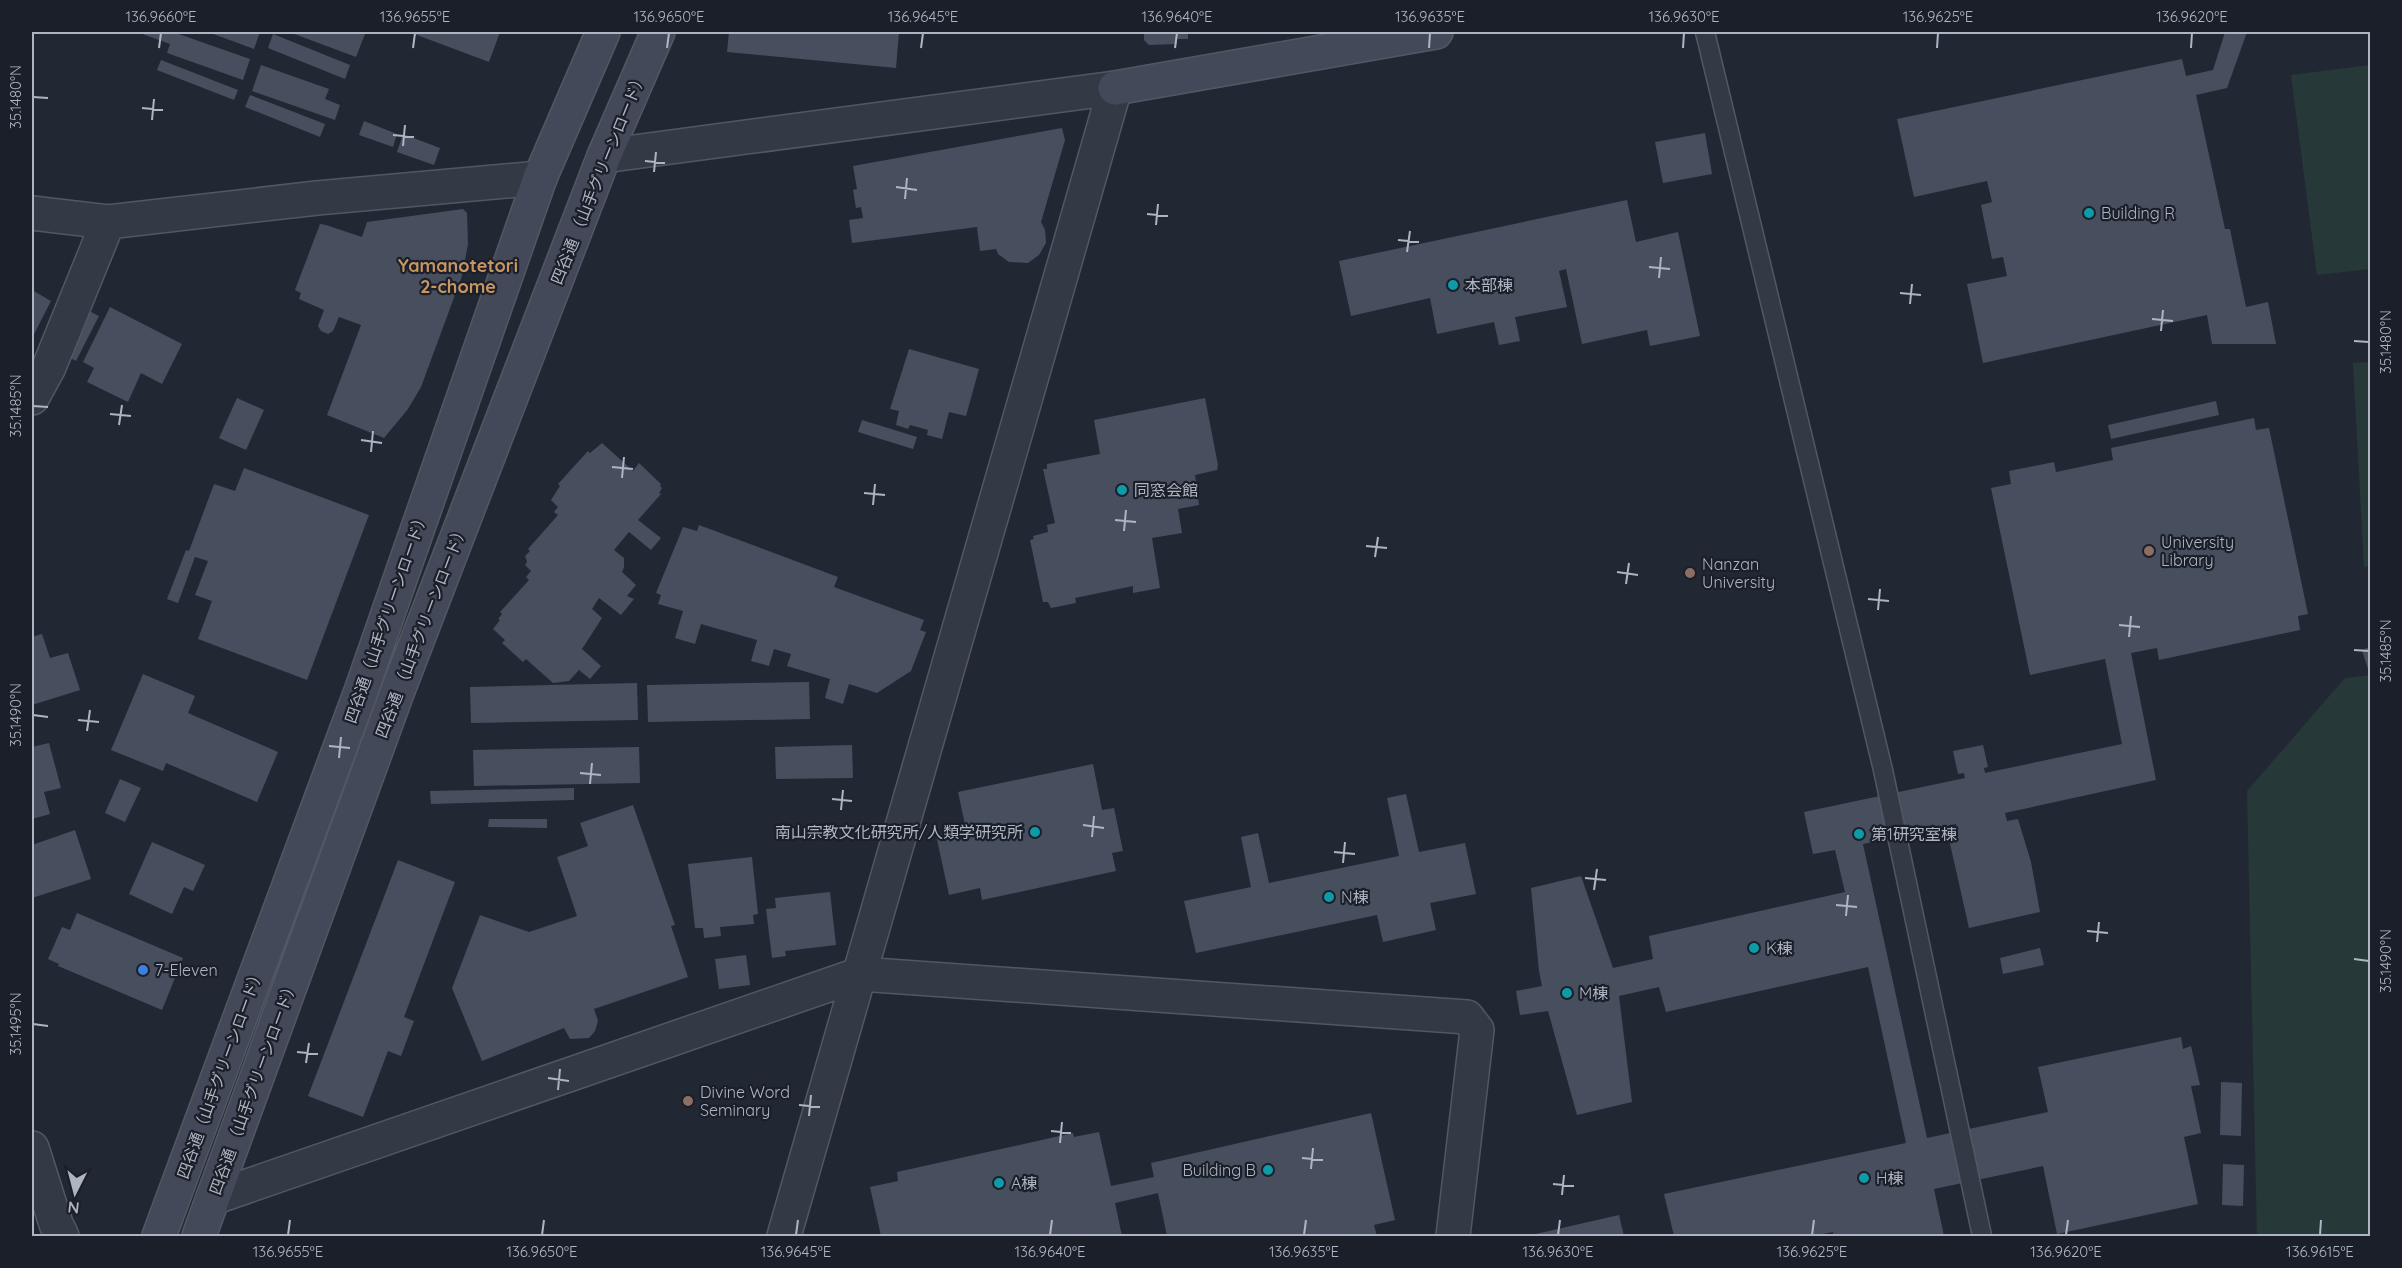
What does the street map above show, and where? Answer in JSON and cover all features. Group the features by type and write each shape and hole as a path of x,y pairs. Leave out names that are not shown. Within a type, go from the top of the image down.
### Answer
{"street":[{"name":"四谷通（山手グリーンロード）","path":"159,1236 361,691 540,178 603,32"},
{"name":"四谷通 （山手グリーンロード）","path":"199,1236 397,693 604,156 658,32"},
{"path":"604,156 1115,88 1436,32"},
{"path":"784,1236 1115,88"},
{"path":"32,213 108,222 317,198 540,178"},
{"path":"32,398 49,367 108,222"},
{"path":"213,1198 860,974 1467,1017 1477,1030 1453,1236"},
{"path":"32,1148 56,1224 62,1236"}],"lane":[{"path":"1705,32 1883,770 1982,1236"}],"shaded area":[{"path":"2370,65 2370,269 2317,275 2291,75"},
{"path":"2370,362 2370,566 2364,567 2353,363"},
{"path":"2370,675 2370,1236 2257,1236 2247,791 2345,678"}],"building":[{"path":"137,32 173,32 250,59 243,80 167,53 170,44"},
{"path":"208,32 260,32 254,49"},
{"path":"289,32 357,32 365,34 356,57"},
{"path":"409,32 500,32 489,62"},
{"path":"729,32 899,32 896,68 727,52"},
{"path":"1144,32 1188,32 1188,39 1177,39 1177,44 1149,45 1144,40"},
{"name":"Building R","path":"2225,32 2247,32 2227,88 2196,95 2225,229 2230,229 2246,307 2268,302 2276,344 2212,344 2207,315 1983,363 1967,284 2007,276 2003,257 1992,259 1981,205 1992,202 1987,181 1914,197 1897,119 2182,59 2186,76 2213,70"},
{"path":"273,34 350,65 345,79 268,48"},
{"path":"161,60 238,90 234,100 157,70"},
{"path":"261,65 329,89 325,99 340,105 335,120 252,91"},
{"path":"250,95 325,124 320,137 245,107"},
{"path":"364,121 397,134 393,147 359,135"},
{"path":"1062,128 1065,140 1041,222 1045,230 1046,243 1039,255 1028,263 1009,262 998,254 996,249 980,251 977,227 852,243 849,220 863,218 861,207 856,208 853,190 857,189 853,166"},
{"path":"1705,133 1712,174 1663,183 1655,142"},
{"path":"403,134 440,148 434,165 397,152"},
{"name":"本部棟","path":"1627,200 1636,242 1678,232 1700,336 1650,346 1647,330 1582,344 1566,269 1559,271 1567,307 1515,317 1520,341 1499,345 1494,322 1437,334 1430,298 1351,316 1339,261"},
{"path":"463,209 467,213 468,244 462,276 421,387 408,409 384,438 327,415 361,325 339,317 333,331 328,334 321,331 318,326 324,310 299,299 301,293 295,290 320,224 362,237 367,222"},
{"path":"32,290 51,301 32,338"},
{"path":"110,307 182,344 162,384 141,373 128,402 87,382 94,368 83,362"},
{"path":"83,308 99,316 76,361 61,353"},
{"path":"909,349 979,369 966,416 949,412 942,439 927,435 928,430 910,425 908,429 896,425 899,411 890,409"},
{"path":"237,398 264,410 246,450 219,438"},
{"name":"同窓会館","path":"1205,398 1218,465 1217,470 1195,475 1199,505 1178,509 1182,533 1152,538 1160,588 1133,593 1133,586 1075,598 1076,603 1051,608 1048,602 1043,602 1030,540 1034,539 1033,536 1048,532 1047,525 1055,523 1043,469 1047,469 1047,464 1100,454 1094,420"},
{"path":"2216,401 2219,415 2111,439 2108,425"},
{"path":"2254,418 2256,430 2269,428 2308,614 2298,616 2300,630 2159,660 2157,648 2131,653 2156,780 2005,813 2007,821 2018,819 2031,862 2040,912 1969,928 1948,835 1958,833 1956,824 1863,844 1927,1138 2048,1112 2038,1067 2181,1037 2183,1049 2191,1046 2200,1085 2191,1086 2201,1133 2184,1137 2198,1204 2057,1234 2043,1166 1934,1189 1944,1236 1833,1236 1833,1232 1814,1236 1674,1236 1664,1194 1906,1143 1868,967 1666,1012 1659,987 1619,996 1632,1102 1577,1115 1548,1011 1520,1015 1516,991 1542,986 1531,888 1581,876 1613,968 1653,959 1649,936 1845,892 1835,850 1813,854 1804,812 1965,778 1964,773 1958,774 1953,751 1983,745 1988,767 1984,768 1985,773 2122,744 2105,659 2030,675 1991,488 2011,484 2009,471 2054,462 2056,472 2113,460 2111,448"},
{"path":"862,420 917,437 913,449 858,432"},
{"path":"602,443 633,471 639,463 661,484 662,488 659,493 661,494 638,520 661,538 651,550 629,532 614,550 624,558 622,572 636,585 627,596 634,599 621,615 599,598 592,609 602,618 582,649 601,666 590,679 579,670 569,681 553,683 526,659 523,662 502,643 505,640 493,629 500,620 498,619 502,614 500,612 529,580 526,577 531,571 525,565 527,562 525,556 530,551 528,549 558,515 554,512 558,507 551,500 560,486 558,484 588,451 590,453"},
{"path":"244,468 369,515 307,680 198,639 212,601 195,595 208,561 195,557 178,603 167,599 186,550 189,551 214,484 235,491"},
{"path":"699,525 838,577 834,587 924,620 920,630 926,632 911,671 877,693 849,684 843,704 825,698 830,679 787,666 791,654 774,649 769,666 751,661 757,640 701,624 695,644 675,638 683,611 658,604 661,595 656,593 683,527 697,531"},
{"path":"42,634 50,658 68,653 80,690 32,705 32,637"},
{"path":"2370,647 2370,668 2368,669 2362,650"},
{"path":"143,674 195,696 188,713 278,752 257,802 166,763 163,771 111,750"},
{"path":"809,682 810,719 648,722 647,685"},
{"path":"637,683 638,720 471,723 470,687"},
{"path":"49,743 61,788 44,792 50,814 32,819 32,747"},
{"path":"852,745 853,778 776,779 775,747"},
{"path":"639,747 640,783 474,786 473,750"},
{"name":"南山宗教文化研究所/人類学研究所","path":"1093,764 1102,810 1114,808 1123,851 1112,853 1116,871 982,900 980,888 949,895 936,835 966,829 958,792"},
{"path":"120,779 141,788 125,822 105,813"},
{"path":"574,788 574,800 431,804 430,791"},
{"name":"N棟","path":"1406,794 1419,852 1465,843 1476,894 1430,903 1436,930 1383,942 1377,915 1196,953 1184,901 1251,887 1241,837 1258,833 1269,883 1399,856 1387,798"},
{"path":"633,805 675,925 671,926 688,977 594,1009 598,1021 595,1031 589,1038 570,1039 564,1028 482,1061 452,988 480,915 529,932 577,916 557,857 588,846 580,823"},
{"path":"489,819 547,819 547,828 488,827"},
{"path":"75,830 91,879 32,898 32,845"},
{"path":"152,842 205,865 193,891 184,887 172,914 129,894"},
{"path":"752,857 758,914 753,915 754,924 720,927 721,936 704,938 703,928 695,928 688,864"},
{"path":"398,860 455,882 404,1017 414,1021 401,1056 388,1051 363,1117 308,1096"},
{"path":"830,892 836,945 785,951 786,956 772,958 766,909 776,908 775,898"},
{"path":"77,913 183,958 162,1010 58,966 59,964 48,959 62,927 70,930"},
{"path":"2040,948 2044,965 2003,974 2000,958"},
{"path":"746,955 750,985 719,989 715,959"},
{"path":"2221,1082 2242,1083 2241,1136 2220,1135"},
{"path":"1371,1113 1395,1220 1374,1225 1377,1236 1167,1236 1158,1193 1115,1203 1122,1236 881,1236 870,1187 898,1181 897,1172 1073,1133 1074,1137 1099,1132 1111,1186 1154,1177 1151,1163"},
{"path":"2223,1164 2244,1165 2243,1206 2222,1205"},
{"path":"1619,1215 1624,1236 1527,1236"}],"place":[{"name":"Building R","path":"2089,213"},
{"name":"本部棟","path":"1453,285"},
{"name":"同窓会館","path":"1122,490"},
{"name":"University Library","path":"2149,551"},
{"name":"Nanzan University","path":"1690,573"},
{"name":"南山宗教文化研究所/人類学研究所","path":"1035,832"},
{"name":"第1研究室棟","path":"1859,834"},
{"name":"N棟","path":"1329,897"},
{"name":"K棟","path":"1754,948"},
{"name":"7-Eleven","path":"143,970"},
{"name":"M棟","path":"1567,993"},
{"name":"Divine Word Seminary","path":"688,1101"},
{"name":"Building B","path":"1268,1170"},
{"name":"H棟","path":"1864,1178"},
{"name":"A棟","path":"999,1183"}],"district":[{"name":"Yamanotetori 2-chome","path":"458,276"}]}
